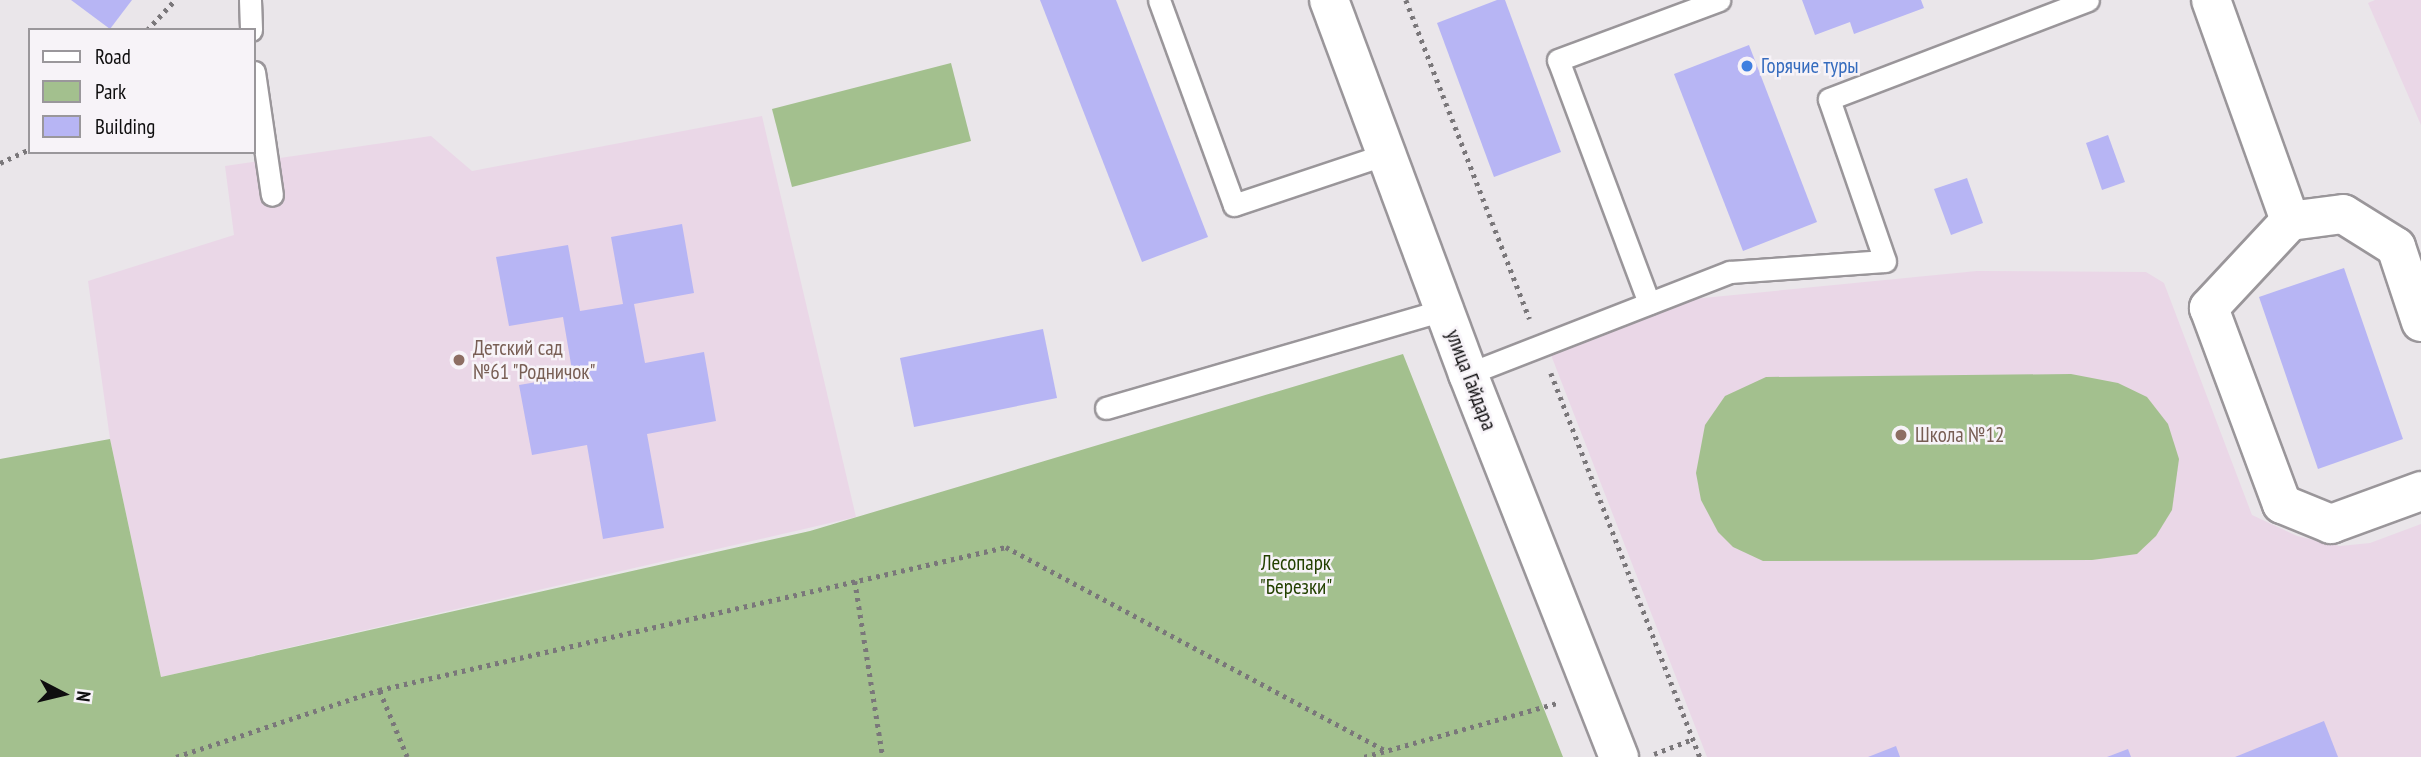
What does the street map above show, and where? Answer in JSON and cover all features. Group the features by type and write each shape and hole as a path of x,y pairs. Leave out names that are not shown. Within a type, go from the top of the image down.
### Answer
{"street":[{"name":"улица Гайдара","path":"1329,0 1468,374 1619,757"},
{"path":"2211,0 2290,221"},
{"path":"2421,322 2396,247 2343,214 2290,221 2209,308 2282,504 2331,524 2421,491"}],"lane":[{"path":"250,0 251,28"},
{"path":"1159,0 1234,205 1386,154"},
{"path":"1649,303 1558,60 1719,0"},
{"path":"1468,374 1730,272 1885,261 1829,99 2088,0"},
{"path":"256,86 272,195"},
{"path":"1106,408 1444,310"}],"path":[{"path":"149,28 175,0"},
{"path":"1406,0 1700,757"},
{"path":"0,163 28,150"},
{"path":"176,757 379,690 1006,547 1386,751"},
{"path":"855,581 883,757"},
{"path":"379,690 407,757"},
{"path":"1364,757 1559,703"},
{"path":"1646,757 1693,738"}],"shaded area":[{"path":"2375,0 2421,0 2421,125 2368,3"},
{"name":"Детский сад №61 \"Родничок\"","path":"762,116 856,517 161,677 110,439 88,281 234,235 225,166 431,136 472,171"},
{"name":"Школа №12","path":"1977,271 2146,272 2164,283 2252,515 2297,536 2340,546 2370,543 2421,524 2421,757 1707,757 1551,355 1693,299"}],"green space":[{"path":"951,63 971,141 792,187 772,109"},
{"name":"Лесопарк \"Березки\"","path":"1403,354 1563,757 0,757 0,459 110,439 161,677 810,531"},
{"path":"2071,374 2118,383 2147,397 2168,424 2179,459 2172,510 2156,536 2137,554 2092,560 1763,561 1733,547 1718,532 1701,500 1696,473 1705,425 1725,396 1766,377"}],"building":[{"path":"71,0 132,0 109,28"},
{"path":"1040,0 1116,0 1208,237 1142,262"},
{"path":"1497,0 1505,0 1561,152 1494,177 1437,23"},
{"path":"1802,0 1921,0 1924,8 1854,34 1850,22 1815,35"},
{"path":"1749,45 1817,222 1743,251 1674,74"},
{"path":"2108,135 2125,182 2102,190 2086,143"},
{"path":"1967,178 1983,223 1951,235 1934,189"},
{"path":"682,224 694,293 634,304 645,363 704,352 716,421 647,434 664,528 603,539 587,445 532,455 519,385 573,376 563,317 509,326 496,257 568,245 580,311 623,304 611,237"},
{"path":"2344,268 2403,439 2318,469 2259,297"},
{"path":"1043,329 1057,398 914,427 900,358"},
{"path":"2324,721 2338,757 2235,757"},
{"path":"1896,746 1900,757 1868,757"},
{"path":"2128,749 2131,757 2107,757"}],"place":[{"name":"Горячие туры","path":"1747,66"},
{"name":"Детский сад №61 \"Родничок\"","path":"459,360"},
{"name":"Школа №12","path":"1901,435"}]}
